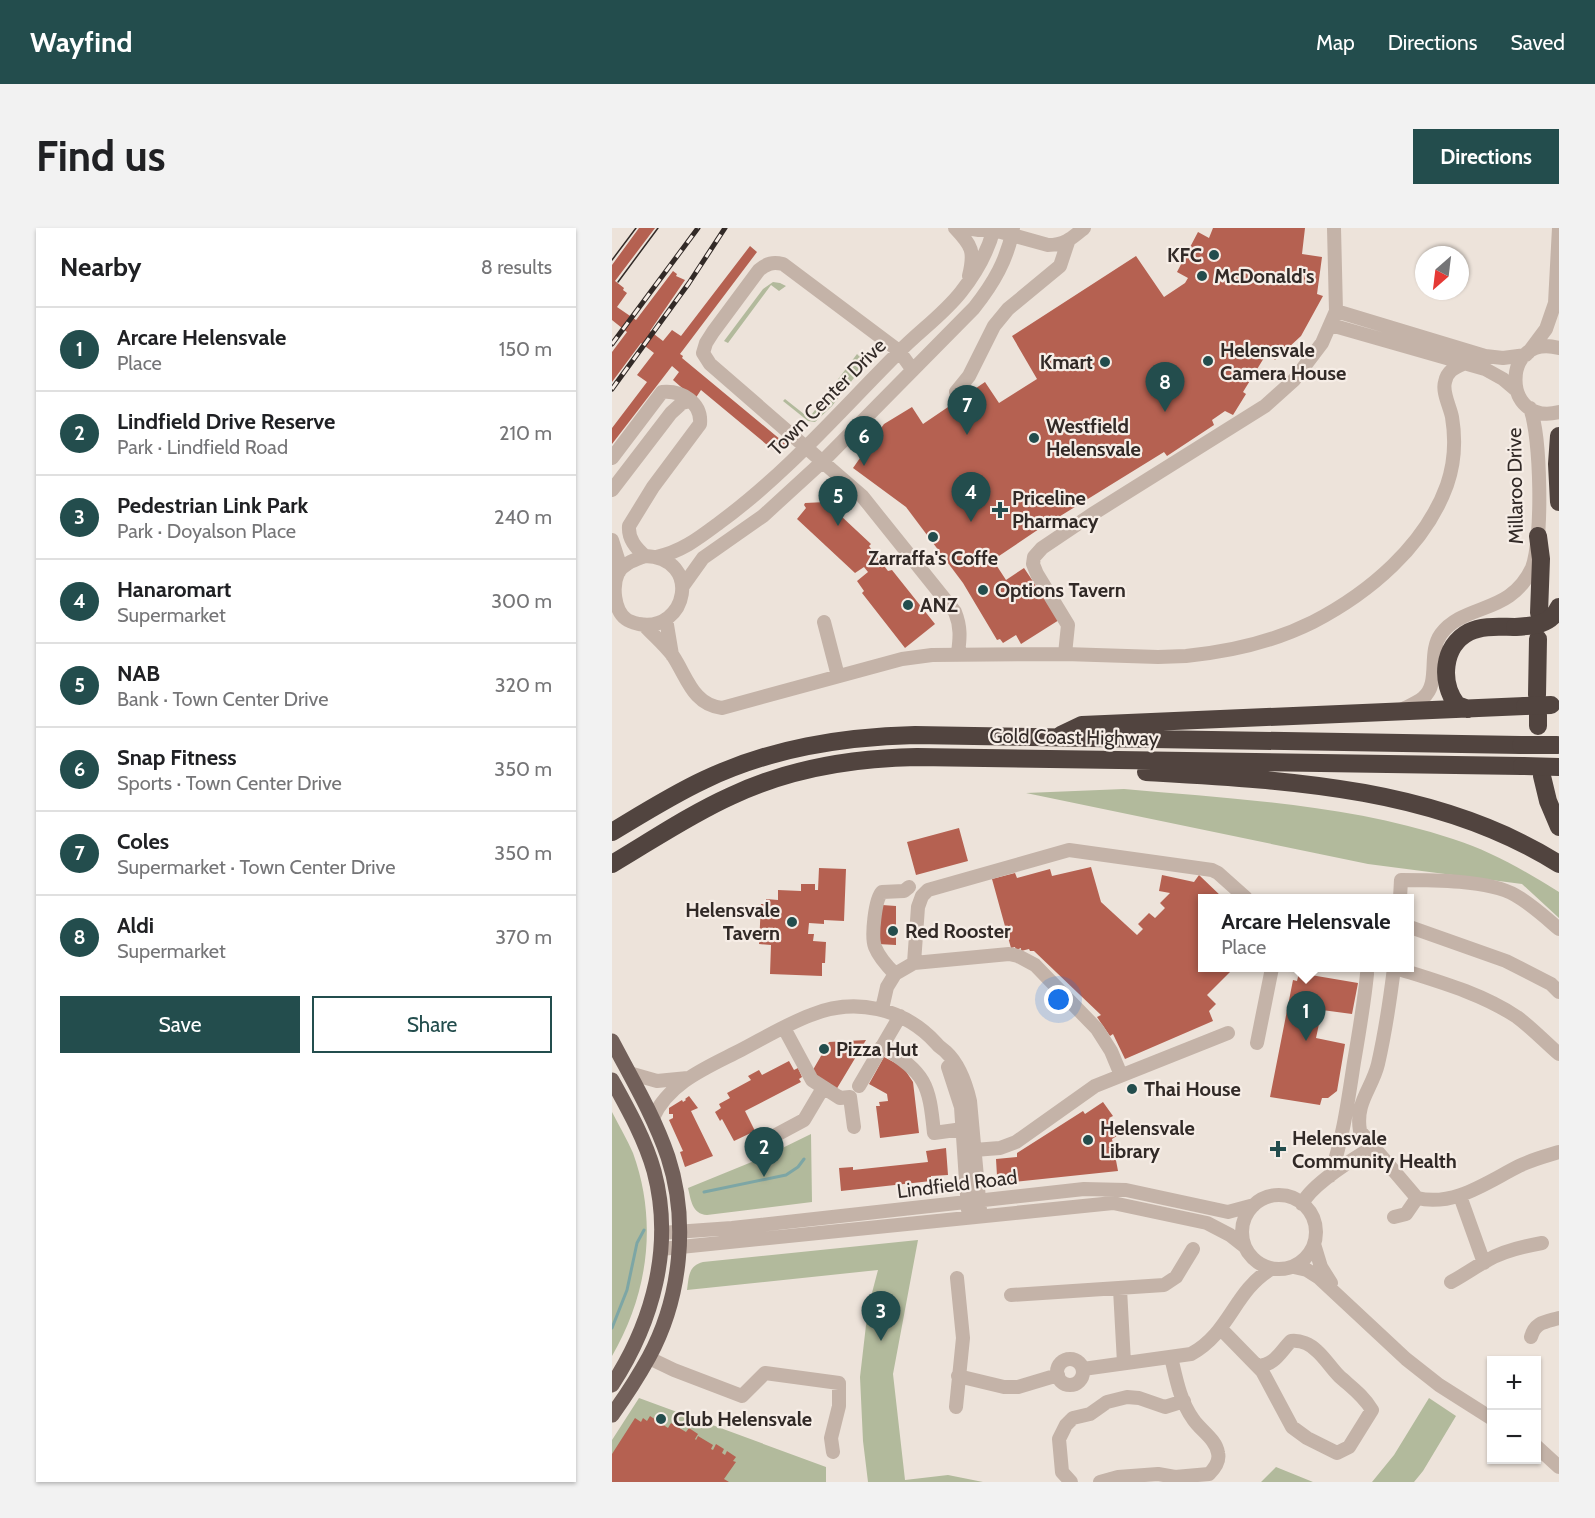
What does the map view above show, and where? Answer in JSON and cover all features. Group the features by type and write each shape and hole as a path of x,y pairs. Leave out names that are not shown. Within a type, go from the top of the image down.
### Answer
{"highway":[{"path":"1559,436 1557,464 1559,502"},
{"path":"1538,536 1541,559 1539,613"},
{"path":"1468,709 1457,705 1447,686 1446,671 1452,649 1464,636 1476,630 1537,625 1549,621 1559,607"},
{"path":"1057,738 1082,725 1468,709 1540,715 1538,639"},
{"name":"Gold Coast Highway","path":"612,832 707,779 768,755 854,738 915,735 1558,745"},
{"name":"Gold Coast Highway","path":"612,864 732,795 762,783 822,766 854,760 888,758 1559,766"},
{"path":"1083,760 1125,771 1291,783 1406,801 1485,826 1559,864"},
{"path":"1542,776 1548,801 1559,827"}],"main road":[{"path":"612,1043 653,1118 673,1175 679,1232 675,1284 669,1310 649,1358 612,1415"},
{"path":"612,1080 641,1136 654,1171 662,1233 657,1279 651,1306 630,1355 612,1385"}],"street":[{"path":"955,228 970,244 973,258 967,284"},
{"path":"966,228 1012,231 1048,245 1068,242"},
{"path":"956,392 969,376 994,326 1008,309 1060,266 1068,242 1084,228"},
{"path":"1065,654 1068,625 1036,574 1033,564 1037,551 1091,514 1265,406 1294,380 1322,343 1336,311 1334,228"},
{"path":"1516,390 1516,371 1546,329 1555,303 1559,228"},
{"name":"Town Center Drive","path":"650,556 672,554 693,542 743,506 806,448 899,351 953,302 982,261 993,229"},
{"name":"Town Center Drive","path":"683,586 703,558 763,516 822,462 981,298 1002,264 1012,231"},
{"path":"912,369 899,351 783,264 768,263 759,270 712,332 703,353 710,364 862,496 955,612 960,636 958,653"},
{"path":"1336,311 1485,356 1503,358 1527,354 1542,347 1559,348"},
{"path":"1330,325 1495,374 1516,390 1521,400 1530,408 1544,413 1559,412"},
{"path":"644,625 672,655 695,694 704,703 722,708 902,659 958,653 1158,657 1219,652 1269,638 1312,622 1359,593 1405,554 1435,512 1447,484 1455,453 1452,419 1444,384 1450,371 1463,364"},
{"path":"612,458 662,392 681,393 698,409 700,424 653,487 629,526 628,533 633,543 650,556 669,562 680,574 683,586 679,605 666,619 644,625 619,619 615,599 615,578 619,562 612,540"},
{"path":"612,490 671,413 682,403 690,401"},
{"name":"Millaroo Drive","path":"1398,711 1421,700 1429,691 1432,684 1435,645 1445,629 1456,620 1509,596 1524,581 1532,567 1538,536 1537,442 1530,408"},
{"path":"615,578 632,560 650,556"},
{"path":"666,619 672,655"},
{"path":"824,621 838,676"},
{"path":"914,963 918,907 922,896 928,890 1069,850 1212,870 1242,894"},
{"path":"1400,894 1401,880 1464,883 1494,888 1513,894 1559,929"},
{"path":"895,974 885,964 874,944 876,904 882,892 904,891 909,887"},
{"path":"1414,928 1506,961 1551,984 1559,992"},
{"path":"882,1009 887,987 895,974 914,963 1009,954 1018,956 1035,965 1096,1029 1111,1051 1121,1075"},
{"path":"1257,1043 1271,972"},
{"path":"1394,972 1377,1067 1366,1090 1359,1115 1360,1131 1417,1198 1425,1200 1460,1196 1521,1165 1559,1152"},
{"path":"1408,972 1458,988 1501,1008 1518,1018 1559,1054"},
{"path":"1330,1176 1348,1108 1364,1009 1367,974"},
{"path":"653,1118 661,1103 688,1078 811,1014 839,1007 860,1006 882,1009 900,1016 927,1033 947,1053 966,1083 970,1101 967,1129 975,1217"},
{"path":"858,1086 900,1016"},
{"path":"784,1028 812,1080 840,1098 850,1097 854,1127"},
{"path":"974,1150 1000,1148 1016,1142 1095,1086 1106,1089 1121,1075 1228,1033"},
{"path":"882,1046 916,1070 924,1081 930,1096 934,1133 967,1129"},
{"path":"629,1073 657,1081 688,1078"},
{"path":"763,1142 804,1120 823,1088"},
{"path":"967,1129 974,1150 973,1202"},
{"path":"1302,1204 1306,1196 1330,1176 1373,1147"},
{"name":"Lindfield Road","path":"662,1233 732,1228 1103,1188 1136,1191 1228,1212 1254,1205"},
{"path":"1246,1289 1247,1251 1242,1235 1242,1224 1254,1205 1263,1199 1273,1196 1293,1198 1310,1212 1316,1233 1314,1244 1310,1253 1294,1267"},
{"path":"1460,1196 1484,1263"},
{"path":"1394,1217 1407,1214 1417,1198"},
{"name":"Lindfield Road","path":"661,1249 1113,1203 1207,1223 1230,1234 1247,1251"},
{"path":"1451,1282 1471,1272 1489,1259 1542,1243"},
{"path":"1314,1244 1321,1267 1339,1294"},
{"path":"1011,1295 1120,1289 1170,1283 1193,1249"},
{"path":"1247,1251 1260,1264 1271,1269 1294,1267 1307,1270 1318,1277 1339,1294 1406,1359 1438,1385 1487,1416"},
{"path":"958,1376 1004,1387 1018,1387 1058,1375 1066,1384 1076,1384 1082,1378 1083,1369 1191,1354 1206,1346 1221,1329 1246,1289 1260,1275 1271,1269"},
{"path":"956,1407 963,1338 957,1278"},
{"path":"1120,1289 1124,1363"},
{"path":"1531,1337 1533,1328 1539,1323 1559,1318"},
{"path":"1221,1329 1258,1366 1269,1381 1292,1427 1307,1438 1336,1453 1349,1447 1372,1410 1366,1400 1316,1350 1299,1340 1291,1341 1277,1358 1266,1365 1258,1366"},
{"path":"1100,1482 1118,1477 1158,1474 1175,1477 1209,1474 1216,1466 1218,1453 1214,1443 1192,1419 1179,1390 1171,1357"},
{"path":"649,1358 742,1396 765,1372 839,1383 839,1406 831,1438 833,1452"},
{"path":"1071,1482 1062,1472 1059,1463 1059,1439 1066,1425 1073,1418 1090,1414 1107,1402 1127,1397 1139,1398 1165,1407 1184,1401"},
{"path":"1541,1451 1559,1467"}],"green space":[{"path":"773,282 786,286 779,291 771,285 728,343 724,341 763,289"},
{"path":"857,354 862,359 861,369 832,406 815,422 808,421 783,401 785,399 809,418"},
{"path":"1124,789 1331,810 1413,827 1467,844 1494,856 1559,892 1559,918 1522,884 1368,864 1026,793"},
{"path":"612,1112 633,1153 641,1179 647,1231 641,1283 634,1308 612,1356"},
{"path":"811,1134 812,1202 707,1215 695,1209 688,1188 764,1157"},
{"path":"918,1240 893,1374 905,1480 948,1475 983,1482 868,1482 863,1441 860,1377 868,1308 878,1270 687,1290 692,1269 703,1262"},
{"name":"Club Helensvale","path":"639,1398 826,1467 826,1482 612,1482 612,1440"},
{"path":"1429,1398 1456,1416 1423,1471 1414,1482 1372,1482 1394,1455"},
{"path":"1276,1467 1313,1482 1261,1482"}],"building":[{"path":"639,228 655,228 615,281 627,293 617,307 636,320 673,271 677,274 676,276 685,280 650,331 663,341 672,330 681,336 750,246 757,252 680,354 787,445 778,454 701,390 695,399 673,380 679,372 672,366 612,444 612,428 647,382 637,375 654,353 641,343 612,382 612,352 627,332 612,320 612,265"},
{"name":"Westfield Helensvale","path":"1213,228 1305,228 1302,254 1322,257 1317,294 1323,296 1301,336 1275,360 1267,353 1243,392 1246,394 1233,415 1225,411 1212,420 1214,425 1167,456 1164,452 993,560 1006,580 1024,568 1059,620 1021,644 1016,635 1003,643 1000,639 997,640 963,583 906,507 853,468 884,424 912,407 923,424 985,382 999,403 1037,379 1012,336 1136,256 1164,297 1185,283 1188,278 1177,272 1198,232 1209,238"},
{"path":"826,502 871,544 869,546 888,571 892,570 935,624 905,648 862,593 864,591 857,581 868,572 864,567 855,573 797,519 806,508 805,503"},
{"path":"959,828 968,861 916,875 907,842"},
{"path":"1091,867 1101,902 1137,935 1143,929 1138,924 1149,913 1155,918 1165,908 1160,903 1170,893 1159,891 1162,875 1194,882 1199,875 1219,894 1198,894 1198,972 1230,972 1207,995 1216,1004 1209,1011 1213,1021 1125,1059 1113,1034 1110,1036 1097,1017 1101,1015 1034,951 1011,948 992,879 1015,873 1017,878 1050,869 1052,876"},
{"name":"Helensvale Tavern","path":"819,868 846,869 844,921 824,920 824,924 809,923 808,934 814,934 813,941 826,942 822,976 770,974 771,945 759,944 761,904 766,904 766,899 778,900 778,890 801,891 801,884 815,884 815,890 818,890"},
{"path":"882,905 896,906 896,945 878,944"},
{"path":"1299,973 1358,983 1352,1014 1322,1010 1316,1038 1345,1044 1337,1091 1328,1098 1322,1098 1320,1105 1270,1097 1293,980 1297,981"},
{"path":"866,1040 836,1090 810,1075 829,1042"},
{"path":"884,1057 903,1067 913,1082 919,1133 880,1138 876,1106 880,1106 879,1102 888,1101 887,1094 869,1084"},
{"path":"789,1061 794,1070 798,1068 802,1077 799,1079 801,1082 745,1111 755,1131 734,1141 722,1119 720,1121 715,1112 721,1108 719,1104 730,1098 727,1093 751,1080 748,1076 759,1070 762,1075"},
{"path":"689,1096 698,1108 691,1111 713,1156 685,1167 680,1152 683,1151 669,1120 673,1118 673,1114 669,1114 669,1108 682,1100 683,1102"},
{"path":"1103,1102 1113,1116 1109,1118 1120,1134 1112,1139 1118,1171 1003,1183 997,1176 996,1159 1017,1157 1017,1153 1083,1111 1085,1114"},
{"path":"946,1148 948,1175 931,1176 931,1181 841,1191 839,1168 853,1167 853,1170 928,1162 926,1151"},
{"path":"650,1416 668,1428 671,1423 686,1432 689,1428 698,1434 696,1440 698,1436 713,1445 711,1449 713,1450 716,1444 724,1449 722,1453 725,1455 727,1451 736,1457 733,1461 736,1462 724,1479 729,1482 612,1482 612,1454 635,1418 641,1422 643,1418 647,1421"}],"waterway":[{"path":"704,1192 786,1175 798,1167 804,1159"},
{"path":"612,1328 627,1290 637,1243 644,1230"}],"tram line":[{"path":"612,260 636,228"},
{"path":"618,282 658,228"}],"railway":[{"path":"612,344 698,228"},
{"path":"612,389 689,283 725,228"}],"place":[{"name":"KFC","path":"1214,255"},
{"name":"McDonald's","path":"1202,276"},
{"name":"Helensvale Camera House","path":"1208,361"},
{"name":"Kmart","path":"1105,362"},
{"name":"Aldi","path":"1165,412"},
{"name":"Coles","path":"967,435"},
{"name":"Westfield Helensvale","path":"1034,438"},
{"name":"Snap Fitness","path":"864,466"},
{"name":"Priceline Pharmacy","path":"1000,510"},
{"name":"Hanaromart","path":"971,522"},
{"name":"NAB","path":"838,526"},
{"name":"Zarraffa's Coffe","path":"933,537"},
{"name":"Options Tavern","path":"983,590"},
{"name":"ANZ","path":"908,605"},
{"name":"Helensvale Tavern","path":"792,922"},
{"name":"Red Rooster","path":"893,931"},
{"name":"Arcare Helensvale","path":"1306,1041"},
{"name":"Pizza Hut","path":"824,1049"},
{"name":"Thai House","path":"1132,1089"},
{"name":"Helensvale Library","path":"1088,1140"},
{"name":"Helensvale Community Health","path":"1278,1149"},
{"name":"Lindfield Drive Reserve","path":"764,1177"},
{"name":"Pedestrian Link Park","path":"881,1341"},
{"name":"Club Helensvale","path":"661,1419"}]}
